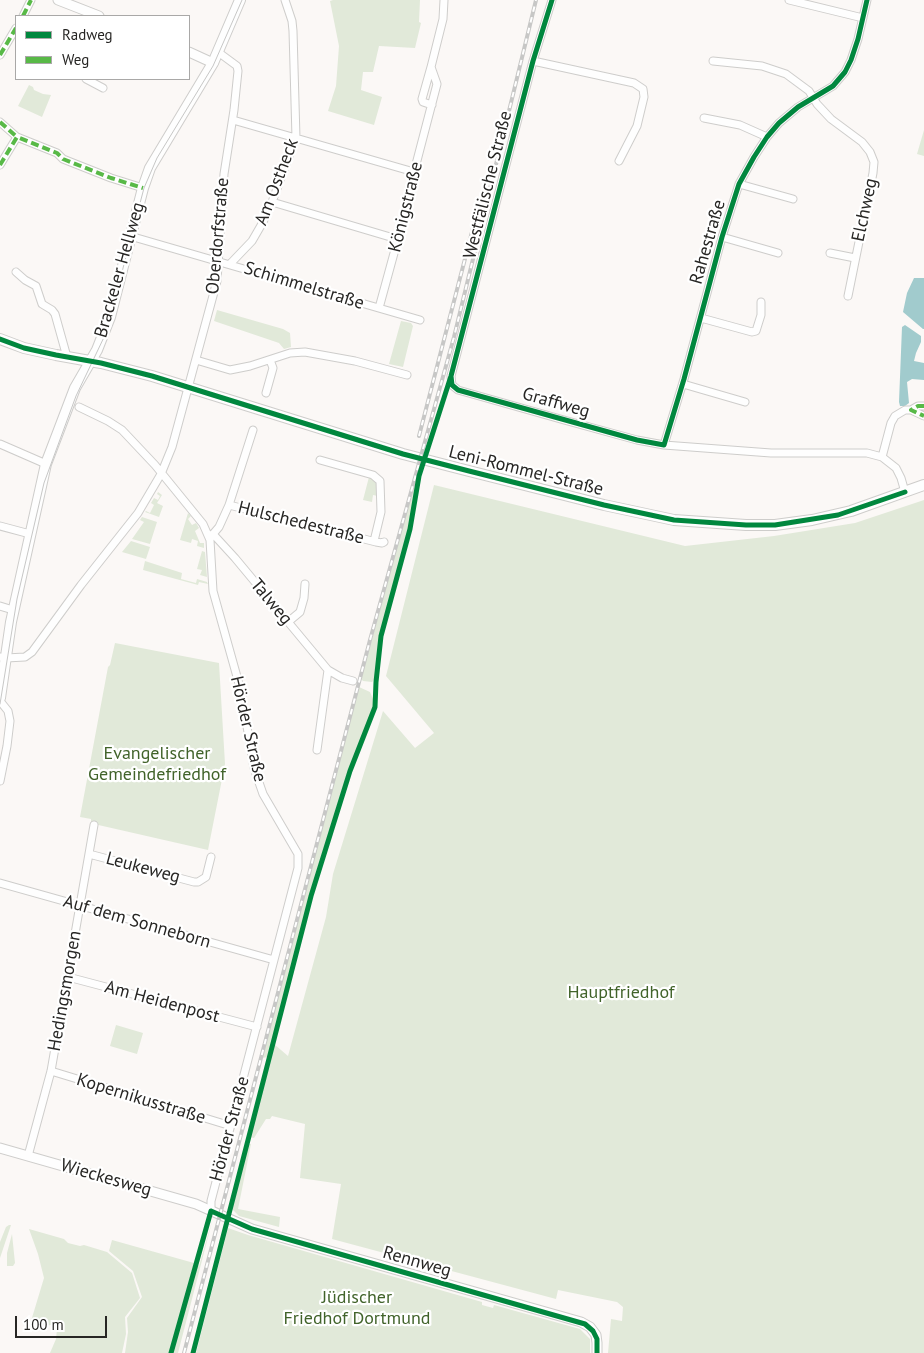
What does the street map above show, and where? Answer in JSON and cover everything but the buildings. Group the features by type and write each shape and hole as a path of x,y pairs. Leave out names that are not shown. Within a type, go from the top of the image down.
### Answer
{"main road":[{"name":"Brackeler Hellweg","path":"0,699 3,658 46,464 75,388 101,342 110,317 143,188 154,162 213,63 240,0"},
{"name":"Leni-Rommel-Straße","path":"0,339 24,348 116,366 417,458 604,505 674,520 737,525 775,525 838,515 924,485"}],"street":[{"path":"24,15 31,0"},
{"path":"58,0 96,15"},
{"name":"Am Ostheck","path":"230,264 252,241 272,202 296,138 293,31 292,21 285,0"},
{"name":"Königstraße","path":"432,105 423,102 422,99 441,29 444,0"},
{"name":"Westfälische Straße","path":"451,376 499,199 533,61 552,0"},
{"path":"789,0 863,18"},
{"name":"Rahestraße","path":"664,445 701,318 722,237 739,184 767,137 789,113 833,86 845,72 852,60 867,0"},
{"path":"0,55 15,30"},
{"path":"190,52 213,63"},
{"name":"Oberdorfstraße","path":"3,658 24,658 32,652 81,585 138,513 162,474 172,447 217,281 224,174 237,84 237,66 218,52"},
{"path":"533,61 634,82 643,89 644,97 637,126 619,161"},
{"name":"Elchweg","path":"713,61 762,66 794,78 809,91 817,104 831,119 862,142 870,152 874,162 874,173 848,296"},
{"name":"Königstraße","path":"379,308 438,84 431,67"},
{"path":"87,80 103,88"},
{"path":"704,118 750,128 767,137"},
{"path":"233,120 414,172"},
{"path":"0,122 17,137 57,153 63,159 111,178 143,188"},
{"path":"0,165 17,137"},
{"name":"Rahestraße","path":"739,184 792,199"},
{"path":"272,202 398,240"},
{"name":"Schimmelstraße","path":"130,236 420,320"},
{"name":"Rahestraße","path":"722,237 778,253"},
{"name":"Elchweg","path":"830,252 855,258"},
{"path":"16,272 36,286 42,304 54,314 67,357"},
{"path":"701,318 752,332 756,331 761,315 761,302"},
{"path":"196,360 230,370 290,353 305,352 354,361 407,375"},
{"path":"266,393 273,368 270,360"},
{"name":"Graffweg","path":"451,376 452,385 458,390 636,440 664,445 771,453 867,453 882,457"},
{"path":"682,384 745,402"},
{"path":"905,492 896,468 882,457 893,419 900,412 924,406"},
{"name":"Hörder Straße","path":"79,407 103,418 122,430 162,474 211,535 213,590 241,691 254,768 263,794 295,848 298,860 298,868 211,1210"},
{"path":"911,410 924,416"},
{"path":"211,535 219,527 229,505 254,430"},
{"path":"0,444 46,464"},
{"name":"Hulschedestraße","path":"320,460 374,475 380,481 381,512 374,541"},
{"name":"Hulschedestraße","path":"229,505 384,542"},
{"path":"0,526 30,534"},
{"name":"Talweg","path":"211,535 235,558 328,670 352,681"},
{"path":"288,622 300,612 305,584"},
{"path":"0,606 14,610"},
{"path":"317,750 328,670"},
{"path":"0,699 8,711 10,721 0,781"},
{"name":"Hedingsmorgen","path":"28,1156 51,1071 94,825"},
{"name":"Leukeweg","path":"89,854 194,882 198,882 206,877 211,857"},
{"name":"Auf dem Sonneborn","path":"0,882 274,960"},
{"name":"Am Heidenpost","path":"68,977 257,1028"},
{"name":"Kopernikusstraße","path":"51,1071 232,1126"},
{"name":"Wieckesweg","path":"0,1148 180,1199 211,1210"},
{"name":"Rennweg","path":"211,1210 252,1229 585,1324 596,1335 597,1353"}],"green space":[{"path":"420,0 419,22 421,23 415,48 379,46 373,72 363,72 361,90 382,97 374,125 328,111 336,86 339,46 330,1"},
{"path":"29,85 34,90 51,95 42,117 18,106"},
{"path":"924,130 924,156 917,154"},
{"path":"217,310 283,329 290,333 291,347 284,349 279,343 214,321"},
{"path":"401,321 411,323 413,326 403,367 389,364"},
{"path":"417,475 410,524 380,634 375,679 372,682 363,681 361,679"},
{"path":"369,477 378,481 378,496 373,495 372,502 363,500"},
{"name":"Hauptfriedhof","path":"434,485 685,546 774,536 855,523 924,500 924,1353 608,1353 611,1319 622,1321 623,1307 617,1302 558,1290 556,1299 332,1239 341,1184 300,1178 305,1124 272,1116 270,1119 266,1119 254,1138 249,1137 274,1044 288,1056 326,917 333,874 383,711 415,748 434,733 386,676"},
{"path":"158,492 162,495 157,503 163,506 159,517 145,512 150,513 154,505 151,503 154,498 158,500 160,496 157,494"},
{"path":"188,513 191,516 188,519 192,525 196,523 199,528 195,531 200,543 204,543 204,548 197,546 198,541 192,539 191,543 180,540"},
{"path":"142,517 157,522 150,544 132,539 144,522 140,520"},
{"path":"131,541 150,547 146,559 122,552"},
{"path":"202,551 205,552 207,577 200,575 202,570 197,569"},
{"path":"145,561 182,573 181,579 196,583 197,579 208,584 199,582 198,585 143,570"},
{"name":"Evangelischer Gemeindefriedhof","path":"115,643 219,663 225,764 208,850 94,824 91,823 91,819 80,817 108,667"},
{"path":"359,687 370,692 373,699 373,709 347,774 316,873 268,1057 262,1058"},
{"path":"116,1025 143,1033 137,1054 110,1046"},
{"path":"249,1144 251,1144 238,1209 280,1217 279,1227 239,1216 231,1208"},
{"path":"213,1218 178,1353 173,1353 194,1274 199,1266"},
{"path":"11,1225 0,1258 0,1242 6,1227"},
{"name":"Jüdischer Friedhof Dortmund","path":"228,1228 482,1302 482,1305 493,1308 494,1305 580,1329 590,1339 590,1353 196,1353"},
{"path":"29,1229 64,1239 68,1243 84,1245 107,1252 132,1273 140,1298 125,1317 126,1334 122,1353 50,1353 56,1339 57,1329 55,1324 46,1326 34,1323 31,1332 28,1331 44,1278"},
{"path":"12,1234 15,1263 13,1266 7,1266 7,1253"},
{"path":"112,1240 194,1263 170,1353 125,1353 128,1332 127,1318 142,1297 133,1271 109,1251"}],"water":[{"path":"914,278 924,278 924,329 903,312 907,293"},
{"path":"905,325 921,336 921,342 914,361 924,363 924,380 912,379 907,382 909,403 905,406 900,406 902,327"}],"tram line":[{"path":"0,704 17,599 44,483 76,396 106,333 144,188 157,158 213,66 242,0"}],"railway":[{"path":"184,1353 370,640 454,337 536,0"},
{"path":"419,436 480,201"}],"marked path":[{"path":"24,15 31,0"},
{"path":"0,55 15,30"},
{"path":"0,122 17,137"},
{"path":"0,165 17,137 57,153 63,159 111,178 143,188"},
{"path":"924,406 918,406 911,410 924,416"}],"cycle path":[{"path":"193,1353 311,896 350,771 375,707 381,636 410,529 419,476 451,376 533,61 552,0"},
{"path":"451,376 452,385 458,390 637,440 664,445 684,379 722,237 739,184 767,137 779,123 798,107 833,86 845,72 858,39 867,0"},
{"path":"0,339 24,348 101,363 152,376 403,454 604,505 674,520 775,525 838,515 905,492"},
{"path":"171,1353 211,1211 252,1229 585,1324 593,1331 597,1339 597,1353"}]}
